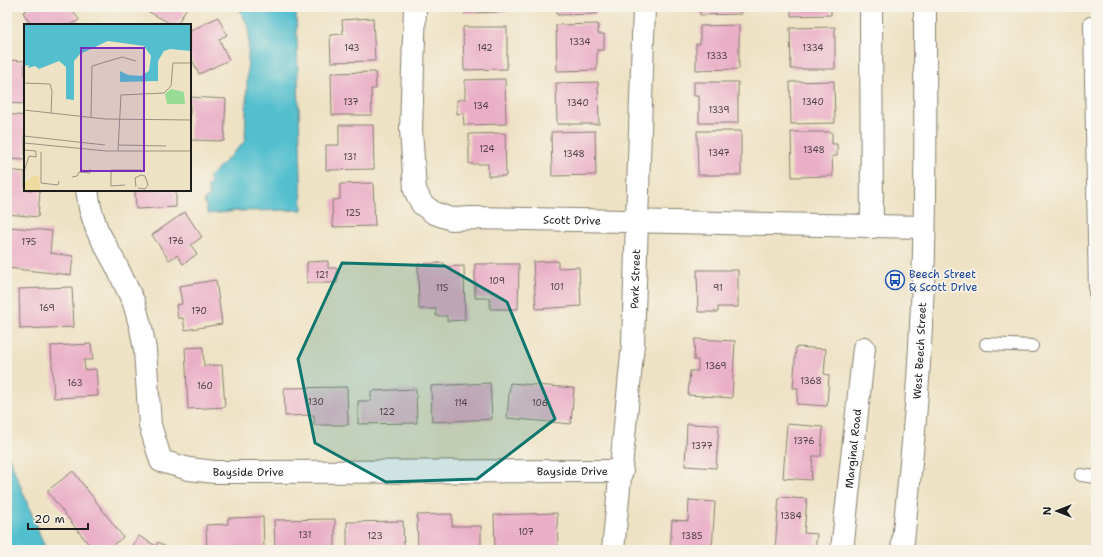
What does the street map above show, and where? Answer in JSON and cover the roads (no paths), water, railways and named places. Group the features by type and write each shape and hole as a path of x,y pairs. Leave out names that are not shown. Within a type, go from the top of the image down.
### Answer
{"main road":[{"name":"Scott Drive","path":"415,7 411,129 415,190 422,204 434,213 451,219 472,218 924,227"},
{"name":"Park Street","path":"613,550 634,344 644,7"},
{"path":"871,7 872,227"},
{"name":"West Beech Street","path":"902,550 918,375 921,323 924,227 925,7"},
{"name":"Bayside Drive","path":"87,191 90,208 97,230 134,303 141,328 145,350 150,425 161,461 189,469 215,472 622,471"},
{"name":"Marginal Road","path":"842,550 864,348"}],"lane":[{"path":"1090,23 1094,293 1096,293"},
{"path":"986,344 1032,346"},
{"path":"1081,475 1096,476"}],"water":[{"path":"238,7 296,7 302,210 238,211 208,214 204,200 210,196 207,187 212,182 208,178 245,141 249,27"},
{"path":"7,452 46,550 7,550"}],"place":[{"name":"Beech Street & Scott Drive","path":"895,280"}]}
